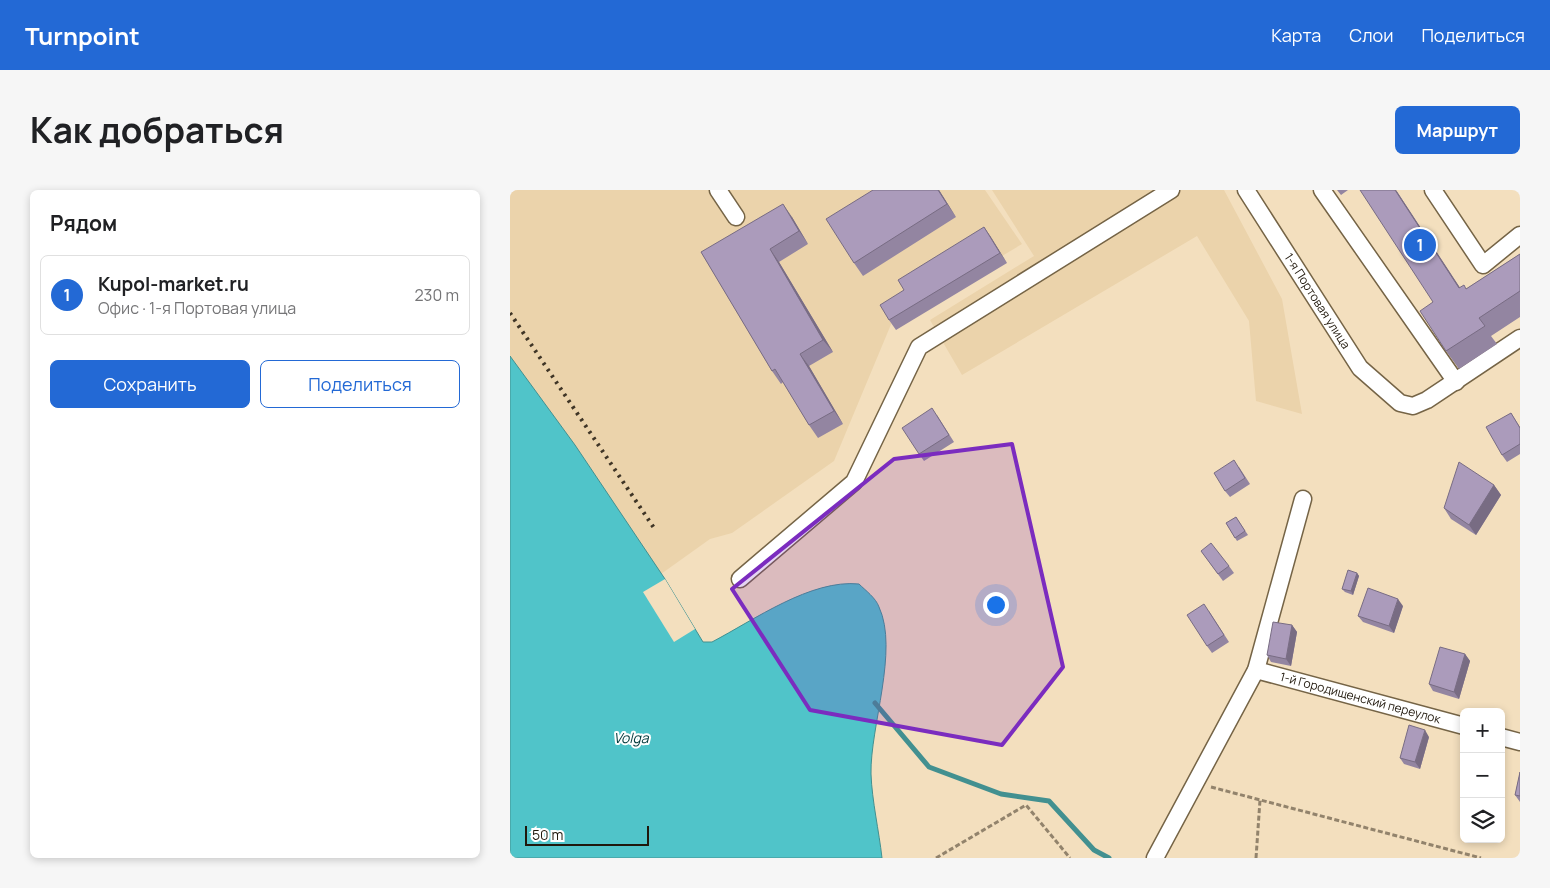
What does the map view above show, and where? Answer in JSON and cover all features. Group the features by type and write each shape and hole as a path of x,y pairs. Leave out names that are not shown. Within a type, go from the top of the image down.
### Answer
{"street":[{"path":"718,190 736,217"},
{"path":"740,580 854,482 919,347 1171,190"},
{"name":"1-я Портовая улица","path":"1246,190 1360,368 1400,403 1413,406 1420,404 1456,382"},
{"path":"1322,190 1456,382 1520,338"},
{"path":"1434,190 1483,265 1520,235"},
{"path":"1155,858 1256,670 1302,498"},
{"name":"1-й Городищенский переулок","path":"1256,670 1460,725"},
{"path":"1505,738 1520,742"}],"path":[{"path":"1196,783 1481,858"},
{"path":"1256,858 1260,800"},
{"path":"936,858 1026,805 1070,858"}],"highlighted area":[{"path":"1012,444 1063,667 1002,745 810,710 732,589 894,459"}],"shaded area":[{"path":"510,190 985,190 1022,244 892,322 834,461 732,533 710,539 661,574 575,445 510,356"},
{"path":"992,190 1224,190 1282,299 1302,414 1256,401 1249,321 1197,236 962,375 930,320 1034,256"}],"water":[{"name":"Volga","path":"510,356 575,445 665,579 703,642 712,642 783,603 802,594 822,588 841,584 859,584 875,600 884,625 886,645 871,774 882,858 510,858"}],"pier":[{"path":"665,579 695,629 674,642 643,592"}],"building":[{"path":"873,190 938,190 947,204 854,263 826,219"},
{"path":"1360,190 1395,190 1459,288 1464,285 1466,289 1520,254 1520,291 1479,318 1485,326 1446,351 1420,311 1433,302"},
{"path":"783,204 799,231 770,249 823,340 800,354 834,411 809,425 775,369 772,371 701,252"},
{"path":"984,227 1000,253 889,320 880,305 904,290 898,280"},
{"path":"932,408 949,435 919,454 902,428"},
{"path":"1511,413 1520,428 1520,444 1502,455 1486,427"},
{"path":"1234,460 1245,478 1225,491 1214,473"},
{"path":"1459,462 1494,485 1469,525 1444,508"},
{"path":"1236,517 1245,531 1235,538 1226,523"},
{"path":"1211,543 1229,566 1218,574 1201,551"},
{"path":"1348,570 1357,573 1351,591 1342,589"},
{"path":"1368,588 1398,599 1389,626 1358,616"},
{"path":"1204,604 1224,635 1207,646 1187,615"},
{"path":"1273,622 1292,625 1286,659 1267,655"},
{"path":"1440,647 1465,654 1454,692 1429,684"},
{"path":"1409,725 1425,730 1415,762 1400,758"},
{"path":"1520,772 1520,796 1515,795"}],"waterway":[{"path":"875,703 929,767 1001,794 1049,801 1094,850 1109,858"}],"railway":[{"path":"510,313 654,528"}],"place":[{"name":"Kupol-market.ru","path":"1420,245"}]}
